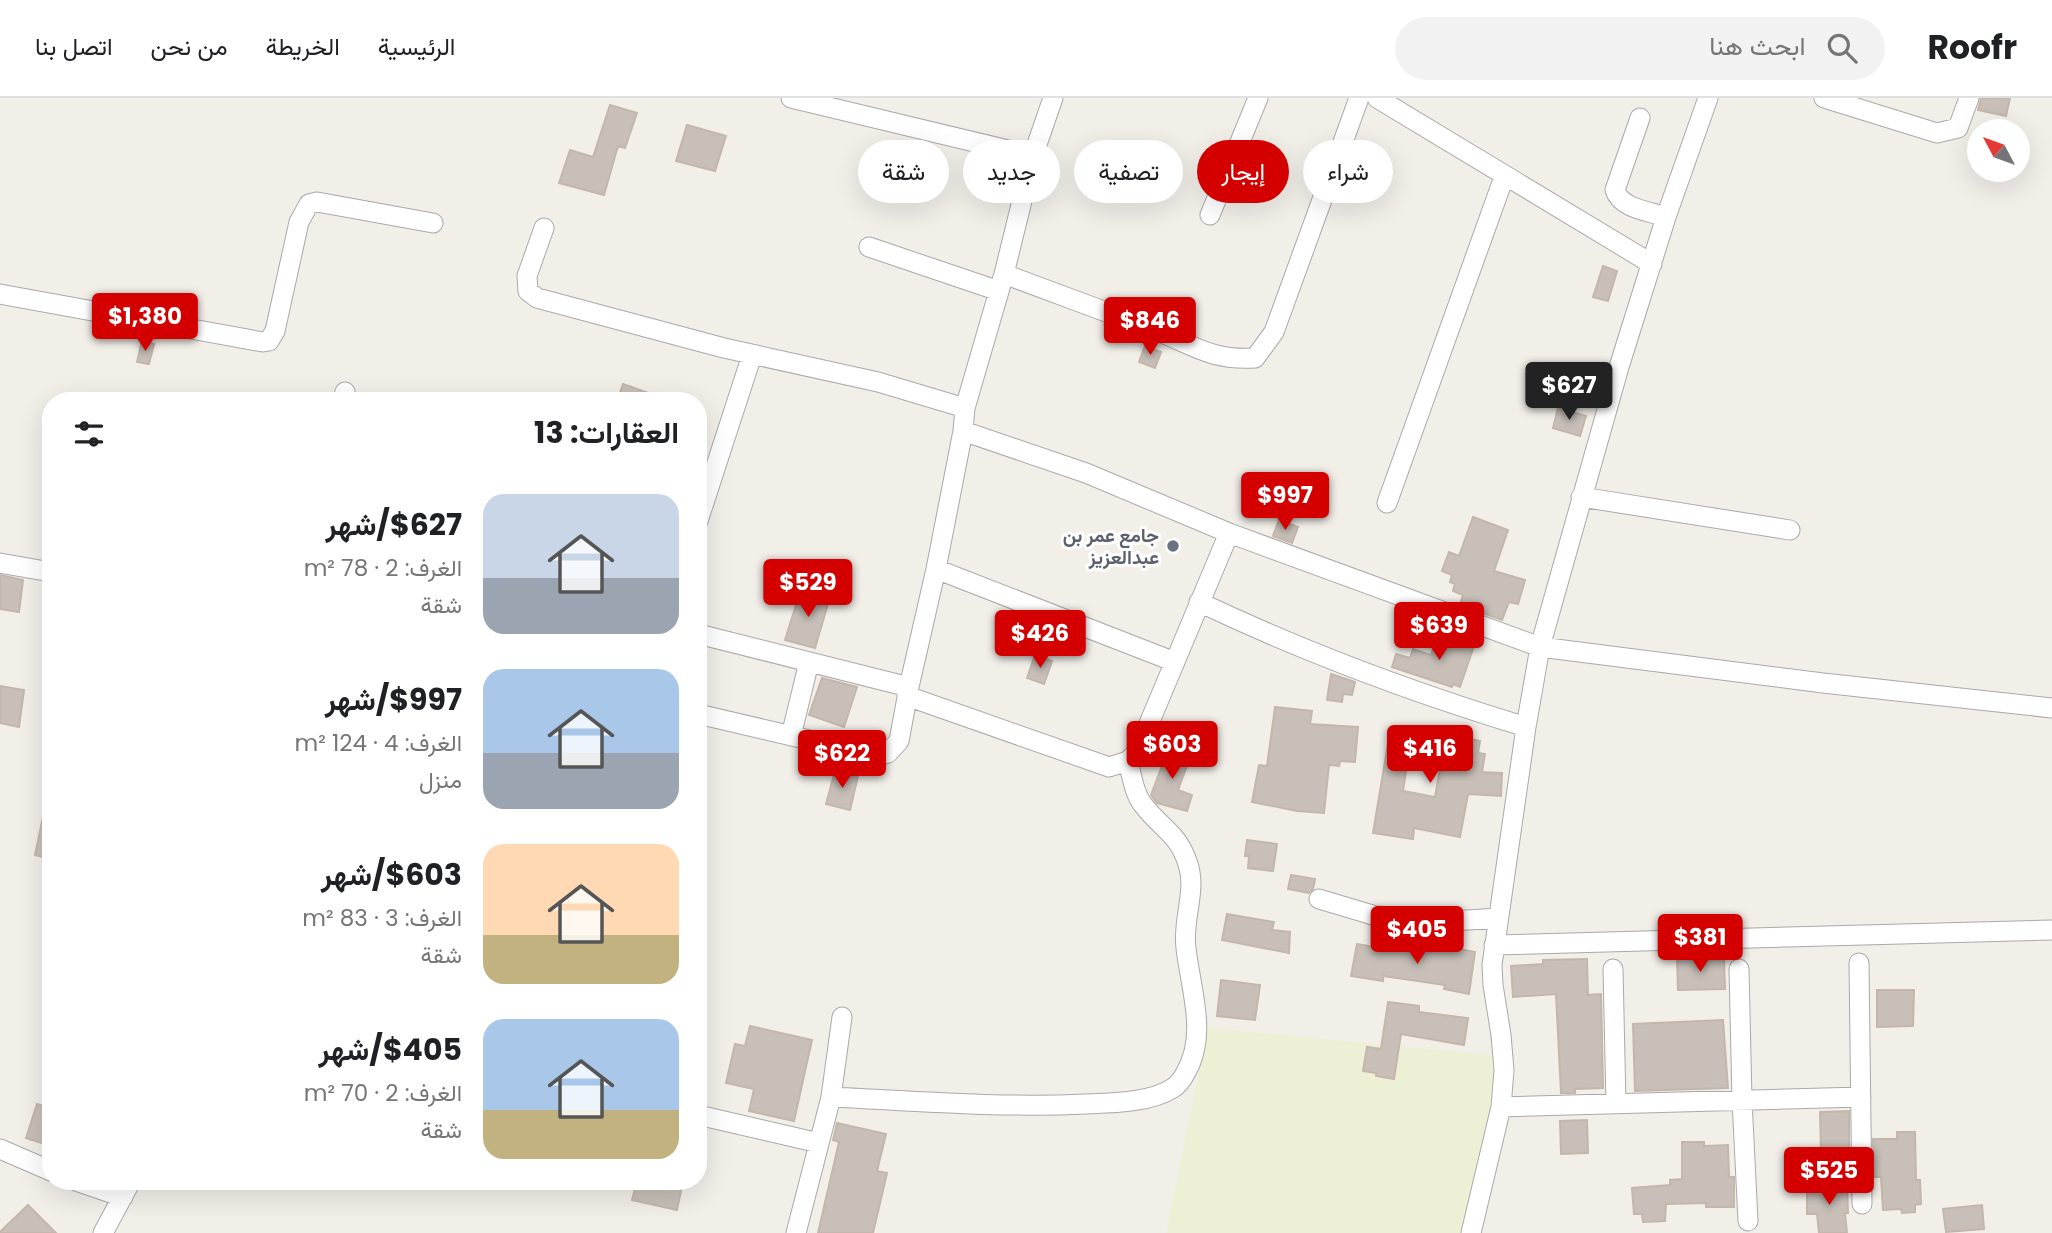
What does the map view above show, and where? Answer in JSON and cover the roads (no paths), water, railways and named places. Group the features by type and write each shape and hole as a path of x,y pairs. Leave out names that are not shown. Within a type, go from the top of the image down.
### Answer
{"street":[{"path":"791,98 967,140"},
{"path":"1039,140 1053,98"},
{"path":"1210,215 1258,98"},
{"path":"869,247 1001,283 1162,333 1201,352 1233,360 1255,359 1274,332 1359,98"},
{"path":"1377,98 1652,264"},
{"path":"1471,1233 1501,1107 1504,1070 1493,985 1494,945 1540,647 1581,497 1666,217 1708,98"},
{"path":"1824,98 1937,133 1958,128 1969,98"},
{"path":"1640,118 1615,190 1623,204 1666,217"},
{"path":"1387,503 1504,177"},
{"path":"0,294 235,338 269,341 275,331 299,222 309,204 317,202 433,223"},
{"path":"707,716 878,755 888,753 899,741 936,569 963,431 965,408 1022,203"},
{"path":"544,228 527,276 528,291 537,298 752,355 878,382 965,408"},
{"path":"707,493 752,355"},
{"path":"963,431 1086,472 1229,534 1540,647 1823,683 2052,708"},
{"path":"1581,497 1790,530"},
{"path":"707,636 809,662 908,692 1110,767 1128,761 1137,752 1229,534"},
{"path":"0,563 42,570"},
{"path":"936,569 1175,662"},
{"path":"1199,602 1266,634 1445,702 1526,727"},
{"path":"791,736 809,662"},
{"path":"831,1097 1041,1106 1124,1103 1174,1088 1185,1075 1195,1044 1197,1020 1185,946 1192,882 1180,842 1143,806 1128,761"},
{"path":"1319,899 1376,916 1453,921 1498,918"},
{"path":"1494,945 2052,930"},
{"path":"1859,963 1862,1204"},
{"path":"1740,969 1742,1100 1748,1221"},
{"path":"1613,970 1616,1104"},
{"path":"796,1233 831,1097 842,1017"},
{"path":"1501,1107 1861,1097"},
{"path":"707,1117 819,1143"},
{"path":"0,1149 42,1167"},
{"path":"103,1233 126,1190"}],"place":[{"name":"جامع عمر بن عبدالعزيز","path":"1173,546"}]}
